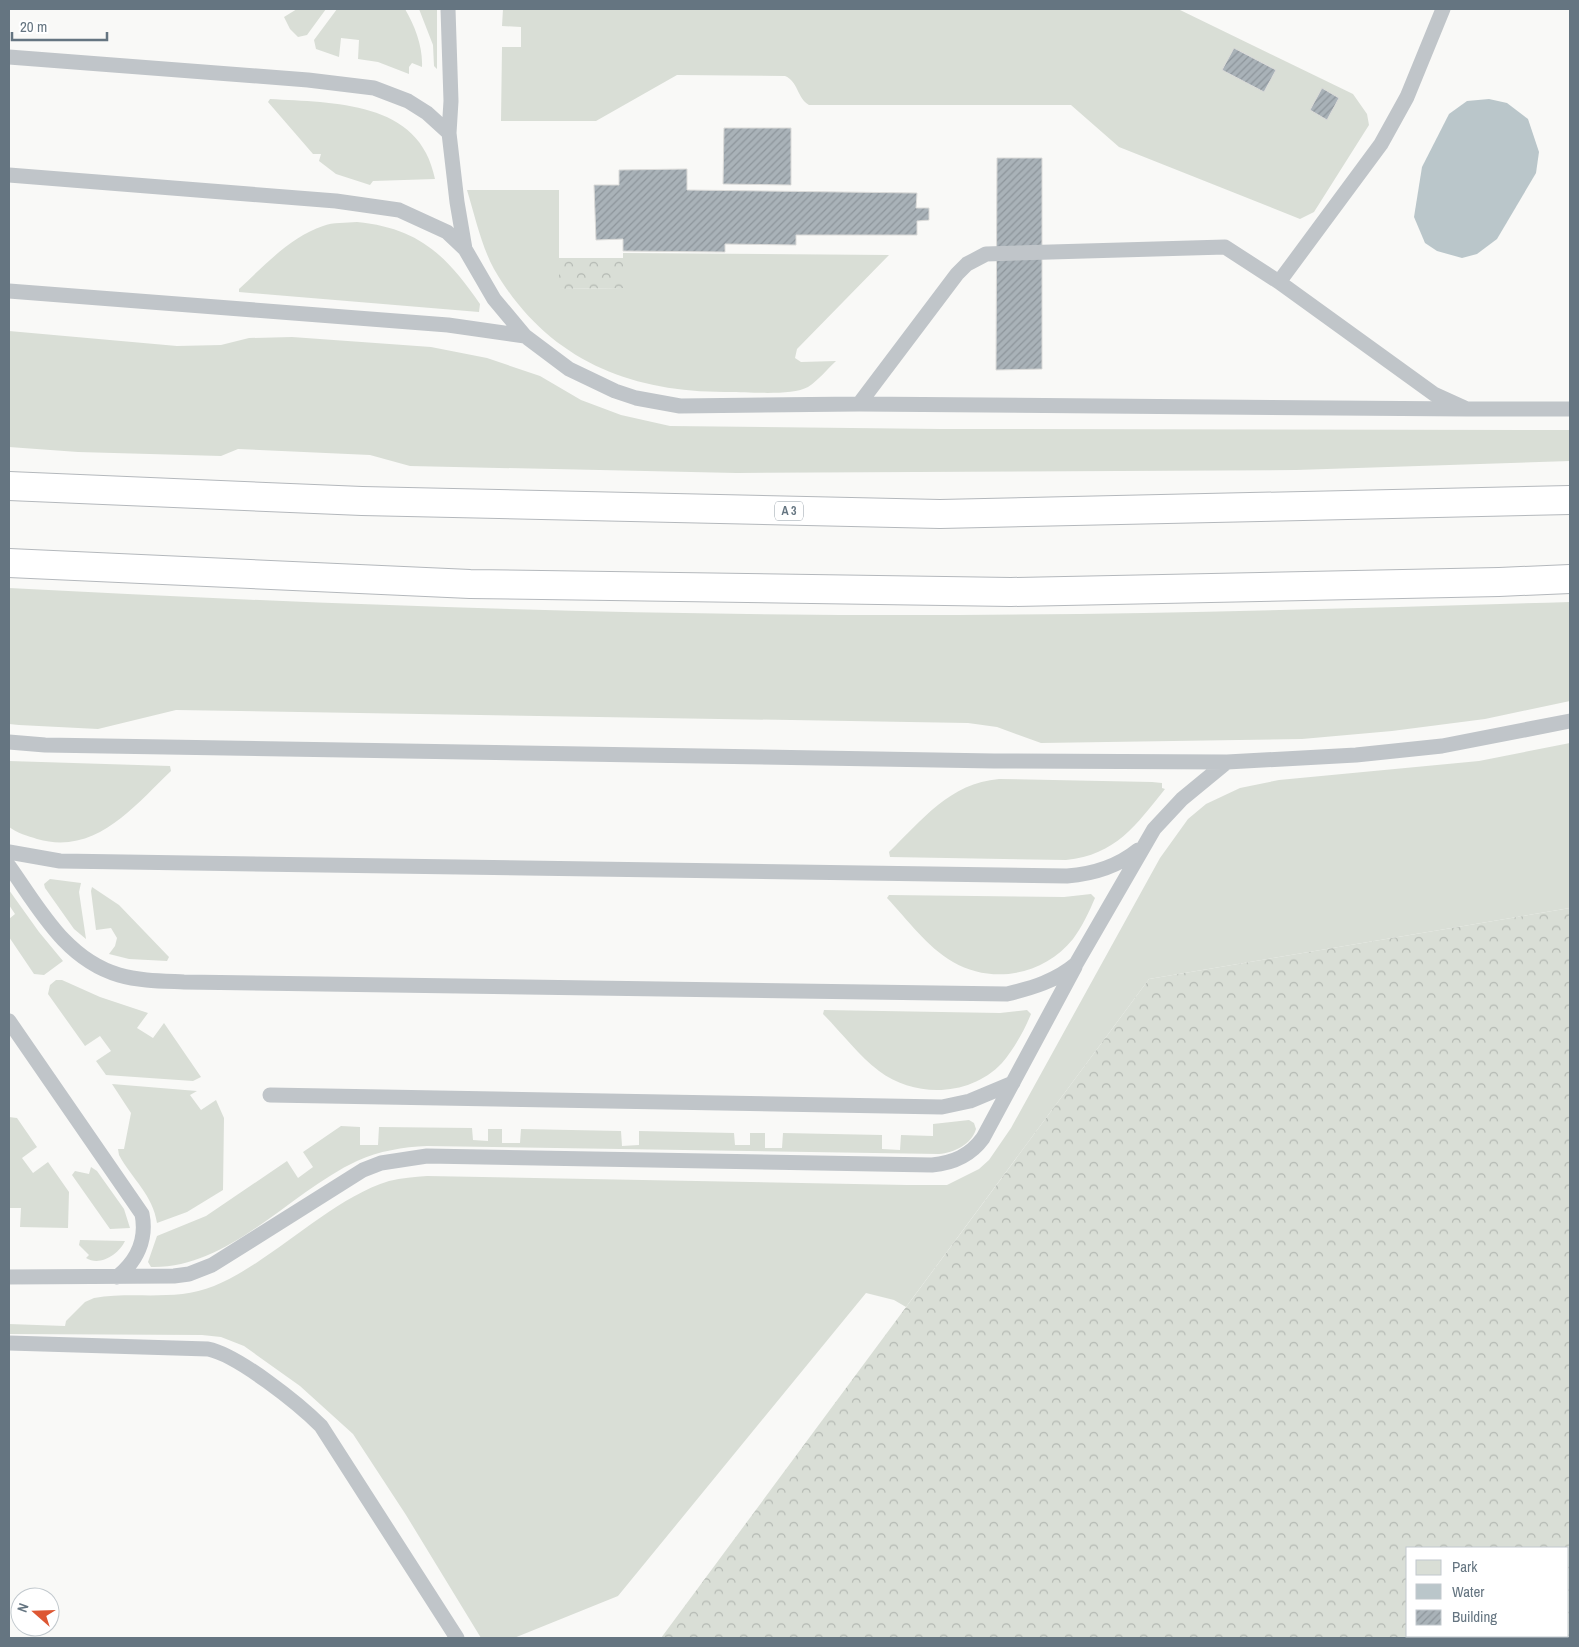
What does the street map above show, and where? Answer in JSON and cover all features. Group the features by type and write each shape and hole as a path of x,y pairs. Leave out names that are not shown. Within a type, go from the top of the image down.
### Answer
{"highway":[{"name":"A 3","path":"9,486 362,501 940,514 1570,500"},
{"path":"9,563 470,584 1012,592 1570,579"}],"lane":[{"path":"448,9 451,101 449,134 465,249"},
{"path":"1280,282 1346,189 1381,144 1407,97 1443,9"},
{"path":"9,57 308,80 374,88 408,101 427,113 449,134"},
{"path":"9,175 336,201 399,210 447,232 465,249 494,299 525,336 555,360 594,382 636,398 661,404 680,406 859,404 1570,409"},
{"path":"859,404 958,274 967,264 986,254 1225,247 1280,282 1434,394 1467,409"},
{"path":"9,291 448,325 525,336"},
{"path":"9,742 45,746 984,761 1227,762 1356,755 1442,746 1570,721"},
{"path":"9,1277 117,1277 188,1274 212,1265 344,1180 381,1163 401,1158 427,1156 943,1164 962,1157 978,1145 1076,964 1154,829 1182,798 1227,762"},
{"path":"9,852 42,860 70,861 1067,876 1083,875 1115,866 1143,846"},
{"path":"9,866 71,949 94,965 109,971 145,980 991,995 1015,992 1044,983 1060,976 1076,964"},
{"path":"9,1021 142,1214 144,1231 139,1248 126,1270 117,1277"},
{"path":"270,1095 942,1106 970,1101 1013,1083"},
{"path":"9,1343 208,1349 225,1353 304,1409 321,1426 457,1638"}],"green space":[{"path":"297,9 326,9 307,35 298,37 290,29 284,17"},
{"path":"337,9 405,9 418,37 422,67 412,63 409,67 409,74 378,62 358,59 359,40 341,38 339,57 316,49 314,40"},
{"path":"419,9 437,9 437,69 434,66 433,45"},
{"path":"503,9 1178,9 1353,94 1367,114 1369,125 1314,212 1300,219 1119,147 1071,105 809,105 802,98 793,82 785,76 677,75 596,121 501,121 502,47 521,47 521,27 502,26"},
{"path":"270,99 346,105 370,111 393,120 412,134 426,153 435,179 373,181 370,185 336,174 319,161 321,154 313,154 268,102"},
{"path":"467,190 559,190 559,289 623,288 623,253 889,255 797,349 795,358 801,362 836,361 808,387 792,392 759,393 692,391 657,386 624,377 594,365 565,348 539,326 515,300 489,260"},
{"path":"357,222 379,225 398,231 429,247 456,272 468,287 480,304 479,312 239,292 239,289 268,262 299,237 327,225"},
{"path":"559,258 623,258 623,288 559,289"},
{"path":"9,331 177,346 221,345 249,338 292,337 431,347 487,358 540,376 581,400 621,415 670,426 941,429 1570,430 1570,461 1296,470 737,473 410,466 370,455 238,449 221,456 78,452 9,447"},
{"path":"9,588 246,600 721,614 958,615 1111,613 1570,602 1570,701 1485,719 1392,731 1302,739 1041,743 997,727 968,723 176,710 98,729 19,725 9,724"},
{"path":"1570,743 1570,908 1149,979 906,1307 894,1300 866,1293 618,1596 514,1638 481,1638 406,1515 353,1434 300,1386 244,1346 221,1337 202,1335 9,1334 9,1324 65,1326 66,1321 85,1302 94,1298 124,1295 184,1294 214,1286 258,1262 344,1202 366,1190 399,1179 427,1176 947,1185 979,1169 989,1160 1011,1128 1160,858 1188,819 1206,804 1240,788 1279,780 1479,761"},
{"path":"9,761 170,766 171,771 143,799 112,824 96,834 78,840 58,842 37,839 19,833 9,827"},
{"path":"999,779 1152,782 1162,783 1162,788 1165,789 1144,815 1123,836 1112,845 1083,857 1066,860 890,857 889,852 925,816 951,795 982,782"},
{"path":"50,879 81,883 79,892 86,939 74,929 45,888 44,884"},
{"path":"92,887 119,905 169,957 167,961 129,959 109,954 115,946 117,938 111,928 96,930"},
{"path":"9,890 39,932 63,961 44,975 34,974 9,937 9,919 15,914 9,905"},
{"path":"1091,894 1095,898 1085,919 1073,939 1061,951 1048,961 1033,968 1017,973 1001,974 968,969 944,956 926,941 887,898 889,895 1064,897"},
{"path":"1570,908 1570,1638 661,1638 1149,979"},
{"path":"56,980 62,980 100,997 148,1013 137,1028 153,1038 164,1023 201,1077 193,1081 106,1075 96,1061 111,1051 100,1036 85,1046 48,994 50,985"},
{"path":"824,1010 1000,1013 1027,1010 1031,1014 1011,1052 1002,1063 989,1074 974,1082 959,1088 942,1090 909,1086 893,1080 879,1071 857,1051 823,1014"},
{"path":"112,1084 197,1091 190,1095 201,1110 216,1100 224,1118 223,1190 187,1212 157,1223 155,1213 147,1196 119,1155 118,1149 124,1149 131,1113"},
{"path":"9,1117 17,1118 37,1147 22,1158 33,1173 48,1162 69,1192 68,1228 20,1227 21,1208 9,1208"},
{"path":"969,1120 974,1123 976,1129 971,1139 956,1150 939,1154 427,1146 382,1152 357,1161 332,1175 233,1243 207,1256 179,1264 151,1267 148,1262 157,1236 206,1216 287,1161 298,1178 313,1167 303,1152 341,1126 360,1127 360,1145 378,1145 379,1127 472,1128 473,1140 488,1141 488,1129 502,1129 502,1143 520,1143 521,1129 621,1131 622,1146 639,1145 639,1131 734,1133 735,1145 750,1145 750,1133 765,1133 765,1148 782,1148 783,1133 882,1135 882,1149 900,1150 901,1135 933,1136 933,1124"},
{"path":"91,1167 97,1171 124,1209 130,1228 110,1229 72,1175 75,1171 89,1174"},
{"path":"80,1240 125,1241 114,1254 97,1261 86,1258 89,1255 79,1245"}],"water":[{"path":"1489,99 1507,103 1528,119 1539,152 1536,173 1497,239 1477,254 1462,258 1437,251 1425,243 1414,217 1422,167 1449,114 1467,101"}],"building":[{"path":"1234,48 1276,70 1264,92 1222,70"},
{"path":"1322,88 1339,98 1327,120 1310,110"},
{"path":"724,128 791,128 791,185 723,184"},
{"path":"997,158 1042,158 1042,369 996,370"},
{"path":"687,169 687,190 917,193 916,208 929,208 929,220 917,221 917,235 796,235 796,245 725,244 725,252 623,251 623,239 596,240 594,185 619,185 619,170"}]}
